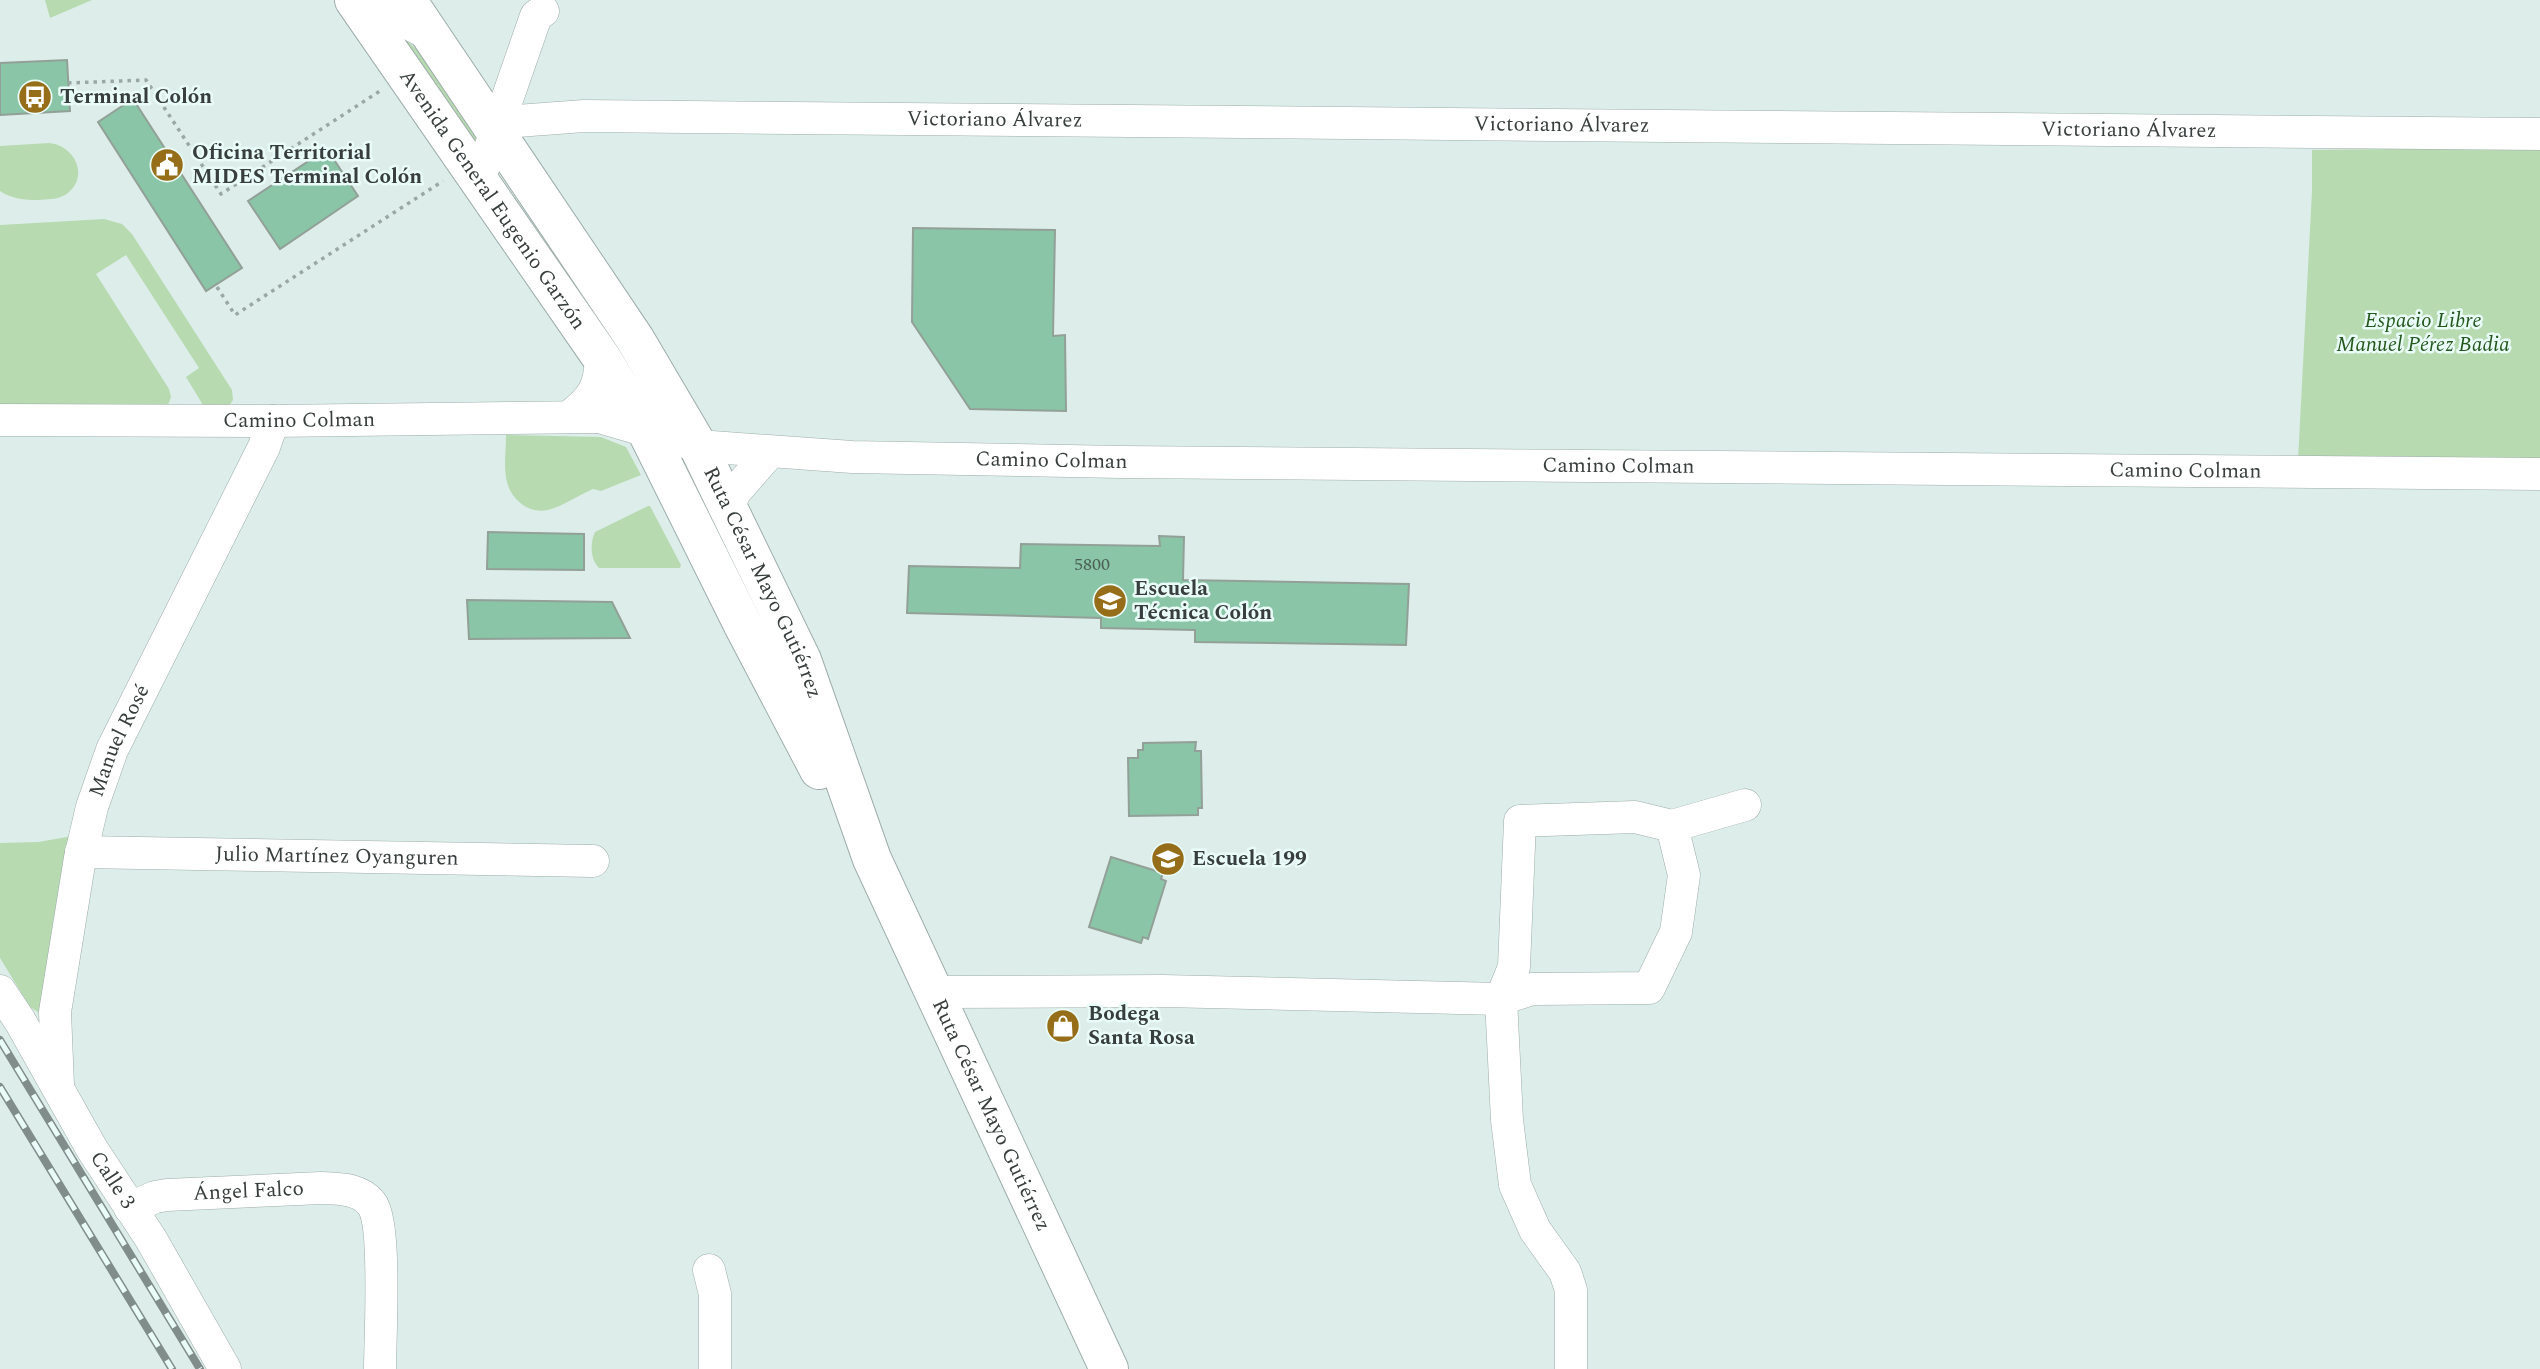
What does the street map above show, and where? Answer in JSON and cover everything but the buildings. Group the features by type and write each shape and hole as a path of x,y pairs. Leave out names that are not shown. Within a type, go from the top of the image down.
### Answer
{"main road":[{"name":"Avenida General Eugenio Garzón","path":"354,0 601,357 621,402"},
{"name":"Avenida General Eugenio Garzón","path":"407,0 430,36 507,134 621,402"},
{"path":"514,232 547,255 567,276 621,402"},
{"name":"Ruta César Mayo Gutiérrez","path":"621,402 681,457 728,508 802,660 872,859 1109,1369"},
{"name":"Ruta César Mayo Gutiérrez","path":"621,402 681,457 816,765 872,859"},
{"path":"681,457 745,584 779,613"}],"street":[{"name":"Avenida General Eugenio Garzón","path":"385,0 396,17 430,36"},
{"path":"472,172 507,134 527,89 547,20 544,6"},
{"path":"507,134 536,16 544,6"},
{"name":"Victoriano Álvarez","path":"527,89 541,105 584,116"},
{"name":"Victoriano Álvarez","path":"507,134 584,116 2540,134"},
{"path":"601,357 600,377 587,403 621,402"},
{"name":"Camino Colman","path":"0,420 273,421 621,402"},
{"name":"Manuel Rosé","path":"58,1086 55,1012 81,852 92,807 113,750 264,447 273,421"},
{"path":"728,508 734,492 770,452"},
{"name":"Camino Colman","path":"681,457 770,452 852,457 1121,462 2540,474"},
{"path":"1571,1369 1571,1290 1565,1272 1535,1230 1515,1185 1507,1120 1501,999 1514,967 1520,821 1635,817 1672,827 1745,805"},
{"path":"934,992 1163,991 1501,999 1532,989 1649,988 1676,932 1684,875 1672,827"},
{"name":"Julio Martínez Oyanguren","path":"81,852 593,862"},
{"name":"Calle 3","path":"0,991 58,1086 92,1149 151,1239 225,1369"},
{"name":"Ángel Falco","path":"130,1208 167,1195 321,1188 344,1189 360,1194 376,1212 380,1226 380,1369"},
{"path":"709,1270 715,1294 715,1369"}],"path":[{"path":"68,83 146,80 221,194 405,74"},
{"path":"217,286 235,315 472,172"}],"green space":[{"path":"45,0 92,0 50,18"},
{"path":"402,36 425,57 480,134 472,147"},
{"path":"49,143 66,150 76,163 78,172 73,188 59,198 38,200 9,196 0,191 0,146"},
{"name":"Espacio Libre Manuel Pérez Badia","path":"2540,147 2540,462 2298,460 2312,150"},
{"path":"104,219 122,224 132,234 232,390 233,400 228,407 203,405 186,377 199,368 126,255 96,274 169,389 171,397 168,405 0,410 0,225"},
{"path":"506,435 601,437 626,447 641,475 601,491 593,489 548,510 532,509 523,505 510,491 505,464"},
{"path":"648,506 681,565 680,568 599,568 592,551 595,532"},
{"path":"73,836 41,1011 38,1012 30,1007 0,958 0,843 38,842"}],"railway":[{"path":"0,1040 200,1369"},
{"path":"0,1087 172,1369"}],"place":[{"name":"Terminal Colón","path":"35,97"},
{"name":"Oficina Territorial MIDES Terminal Colón","path":"167,165"},
{"name":"Escuela Técnica Colón","path":"1110,601"},
{"name":"Escuela 199","path":"1168,859"},
{"name":"Bodega Santa Rosa","path":"1063,1026"}]}
